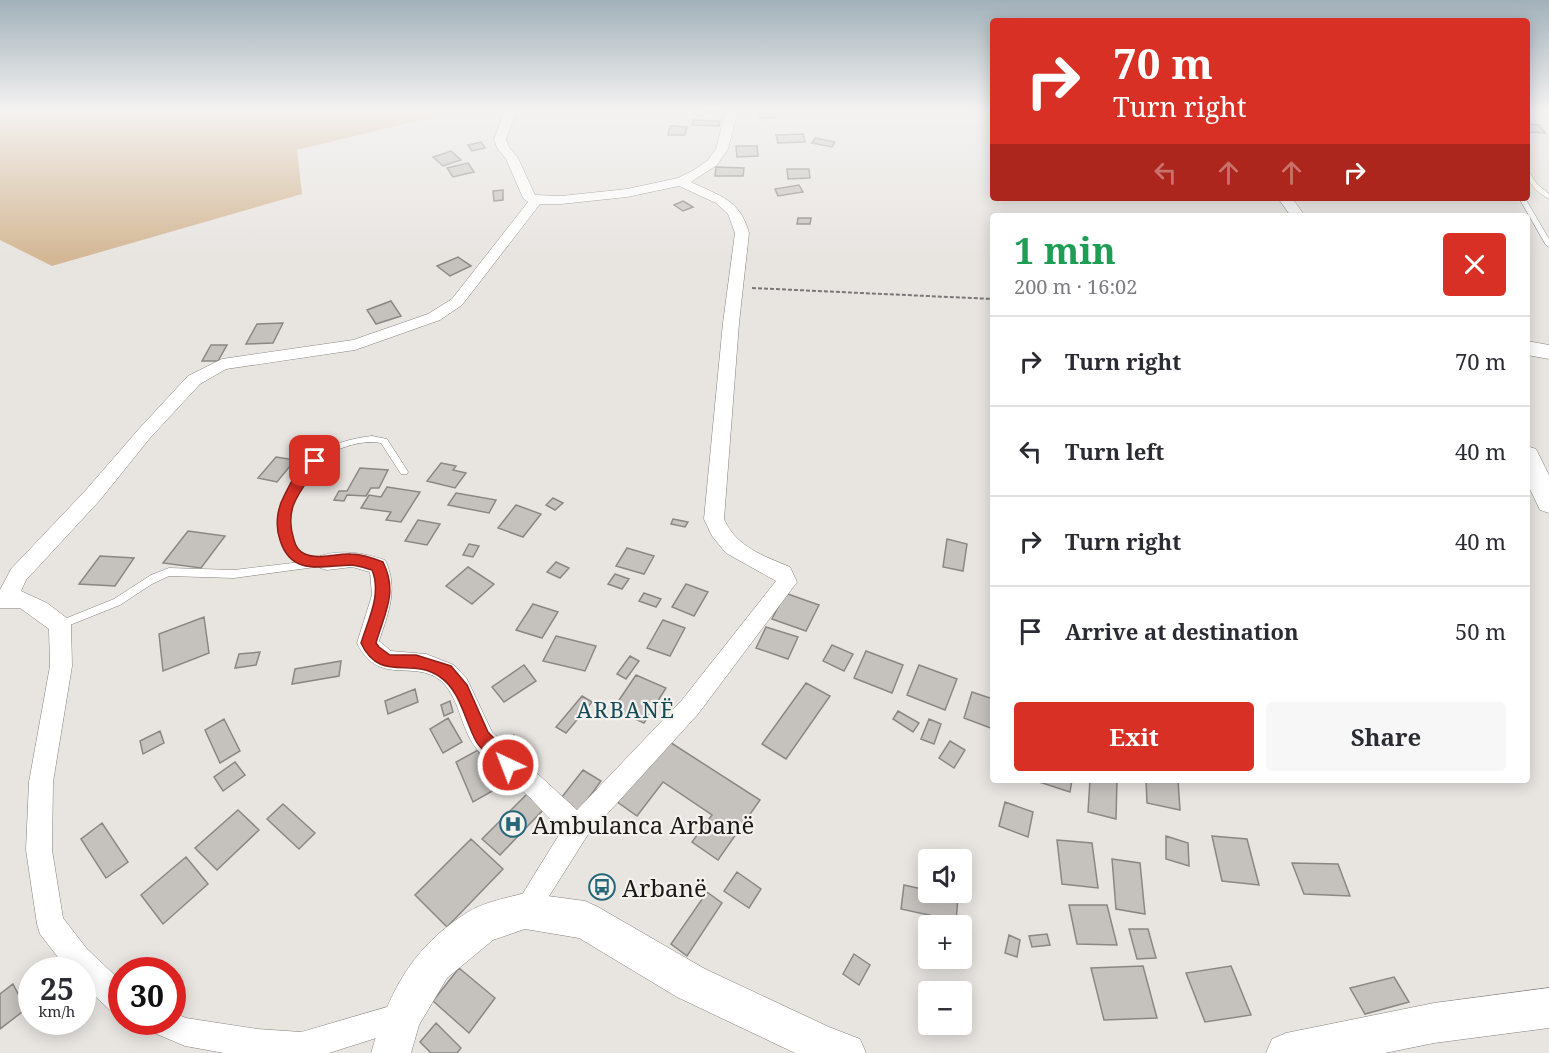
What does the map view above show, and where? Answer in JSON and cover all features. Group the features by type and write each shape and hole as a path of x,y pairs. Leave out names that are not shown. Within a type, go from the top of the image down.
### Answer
{"main road":[{"path":"1530,349 1549,352"},
{"path":"1530,461 1549,502"},
{"path":"391,1053 401,1017 433,964 482,925 525,910 585,920 691,982 823,1045 846,1053"},
{"path":"1286,1053 1434,1023 1549,1008"}],"street":[{"path":"513,159 530,198 536,200 615,194 683,183 714,159"},
{"path":"525,910 578,827 690,707 787,582 783,573 737,551 726,543 714,519 742,233 740,220 728,204 683,183"},
{"path":"108,989 77,959 50,924 39,850 41,794 61,666 60,625 44,611 24,600 4,598 18,575 93,495 144,434 194,380 222,364 355,345 443,312 457,302 536,200"},
{"path":"327,562 352,559 378,566 384,582 381,601 368,643 374,652 388,662 416,662 446,671 461,690 482,738 508,765 536,787 552,806 578,827"},
{"path":"186,1032 257,1044 301,1047 401,1017"}],"lane":[{"path":"1530,178 1549,197"},
{"path":"1524,201 1549,245"},
{"path":"327,562 301,560 289,549 283,527 288,501 301,477 321,458 344,445 372,437 384,441 404,472"},
{"path":"60,625 117,602 149,579 160,574 170,572 234,574 327,562"}],"path":[{"path":"735,287 990,299"}],"shaded area":[{"path":"0,159 298,159 302,194 52,266 0,240"}],"building":[{"path":"435,159 461,160 443,166"},
{"path":"468,163 474,172 453,177 447,168"},
{"path":"716,167 744,168 743,176 715,176"},
{"path":"787,169 809,169 810,178 788,179"},
{"path":"799,185 803,192 778,196 775,189"},
{"path":"503,190 503,200 494,201 493,191"},
{"path":"683,201 693,207 683,211 674,205"},
{"path":"798,218 811,218 810,224 797,224"},
{"path":"458,257 471,266 450,276 437,266"},
{"path":"391,301 401,316 376,324 367,310"},
{"path":"283,323 273,343 246,344 257,324"},
{"path":"211,345 227,345 218,361 202,361"},
{"path":"276,457 295,460 277,482 258,478"},
{"path":"441,463 456,466 453,470 466,473 455,488 427,481"},
{"path":"360,468 388,470 379,488 371,488 366,496 347,495 344,501 334,500 339,491 347,491"},
{"path":"387,487 420,492 401,522 386,520 391,512 361,508 369,495 381,497"},
{"path":"456,493 496,500 489,513 448,505"},
{"path":"553,498 563,503 555,510 546,505"},
{"path":"516,505 541,514 523,537 498,528"},
{"path":"673,519 688,522 685,527 671,524"},
{"path":"418,520 440,524 427,545 405,541"},
{"path":"188,531 225,536 201,568 163,563"},
{"path":"947,539 967,544 963,571 943,567"},
{"path":"469,544 479,546 473,557 463,555"},
{"path":"627,548 654,556 644,574 616,566"},
{"path":"100,556 134,558 115,586 79,584"},
{"path":"556,562 569,568 560,578 547,572"},
{"path":"468,567 494,584 472,604 446,586"},
{"path":"615,574 629,579 622,589 608,584"},
{"path":"686,584 708,592 694,616 672,607"},
{"path":"644,593 661,599 656,607 639,601"},
{"path":"785,593 819,605 806,631 772,619"},
{"path":"533,604 558,612 542,638 516,630"},
{"path":"204,617 209,653 163,671 159,634"},
{"path":"663,620 685,628 670,656 647,648"},
{"path":"766,627 798,637 788,659 756,648"},
{"path":"556,636 596,646 585,671 543,661"},
{"path":"832,645 853,654 844,671 823,661"},
{"path":"866,651 903,665 892,693 854,678"},
{"path":"260,652 256,665 235,668 239,654"},
{"path":"630,656 639,661 626,679 617,674"},
{"path":"341,661 339,676 292,684 295,669"},
{"path":"524,665 536,681 504,702 492,687"},
{"path":"919,665 957,679 945,710 907,695"},
{"path":"636,675 666,688 644,723 613,709"},
{"path":"806,683 830,696 786,759 762,744"},
{"path":"415,689 418,702 388,714 385,701"},
{"path":"972,692 990,698 990,728 964,718"},
{"path":"582,696 592,702 566,733 556,727"},
{"path":"450,701 453,712 444,716 441,705"},
{"path":"898,711 919,723 913,732 893,719"},
{"path":"448,718 462,742 443,753 430,729"},
{"path":"224,719 240,751 220,763 205,730"},
{"path":"929,719 941,724 934,744 921,739"},
{"path":"160,731 164,743 143,754 140,741"},
{"path":"514,735 519,748 508,753 503,740"},
{"path":"665,739 760,800 718,860 692,842 712,815 663,782 637,816 616,801"},
{"path":"950,741 965,750 954,768 939,758"},
{"path":"478,750 496,789 473,802 456,762"},
{"path":"235,762 245,775 223,791 214,777"},
{"path":"583,770 601,781 577,814 558,802"},
{"path":"1042,783 1072,783 1070,792"},
{"path":"1090,783 1117,783 1116,819 1088,812"},
{"path":"1146,783 1178,783 1180,810 1147,803"},
{"name":"Ambulanca Arbanë","path":"527,794 544,809 500,855 482,839"},
{"path":"1005,802 1033,812 1028,837 999,826"},
{"path":"283,804 315,833 299,849 267,819"},
{"path":"238,810 259,830 217,870 195,848"},
{"path":"102,823 128,862 106,878 81,839"},
{"path":"1166,836 1188,843 1189,866 1166,859"},
{"path":"1212,836 1247,839 1259,885 1222,881"},
{"path":"471,839 503,869 447,927 415,895"},
{"path":"1057,840 1092,843 1098,888 1062,884"},
{"path":"186,857 208,884 163,924 141,895"},
{"path":"1112,859 1140,863 1145,914 1116,909"},
{"path":"1292,863 1338,864 1350,896 1304,894"},
{"path":"737,872 761,889 749,908 724,891"},
{"path":"904,885 918,888 918,903 958,903 956,915 928,915 901,909"},
{"path":"707,892 722,903 687,956 671,944"},
{"path":"1069,905 1107,905 1117,945 1077,944"},
{"path":"1129,929 1148,929 1156,958 1137,959"},
{"path":"1047,934 1050,945 1032,947 1029,936"},
{"path":"1009,935 1020,940 1017,957 1005,953"},
{"path":"854,954 870,965 859,985 843,974"},
{"path":"1143,966 1157,1018 1104,1020 1091,968"},
{"path":"1231,966 1251,1015 1205,1022 1186,973"},
{"path":"459,968 495,998 469,1033 433,1001"},
{"path":"1394,977 1409,1002 1365,1014 1350,988"},
{"path":"13,984 18,994 18,1015 0,1029 0,994"},
{"path":"436,1023 461,1048 457,1053 431,1053 420,1042"}],"place":[{"name":"Ambulanca Arbanë","path":"513,824"},
{"name":"Arbanë","path":"602,887"}],"district":[{"name":"ARBANË","path":"626,709"}],"route":[{"path":"315,461 301,477 288,501 283,527 289,549 301,560 327,562 352,559 378,566 384,582 381,601 368,643 374,652 388,662 416,662 446,671 461,690 482,738 508,765"}]}
